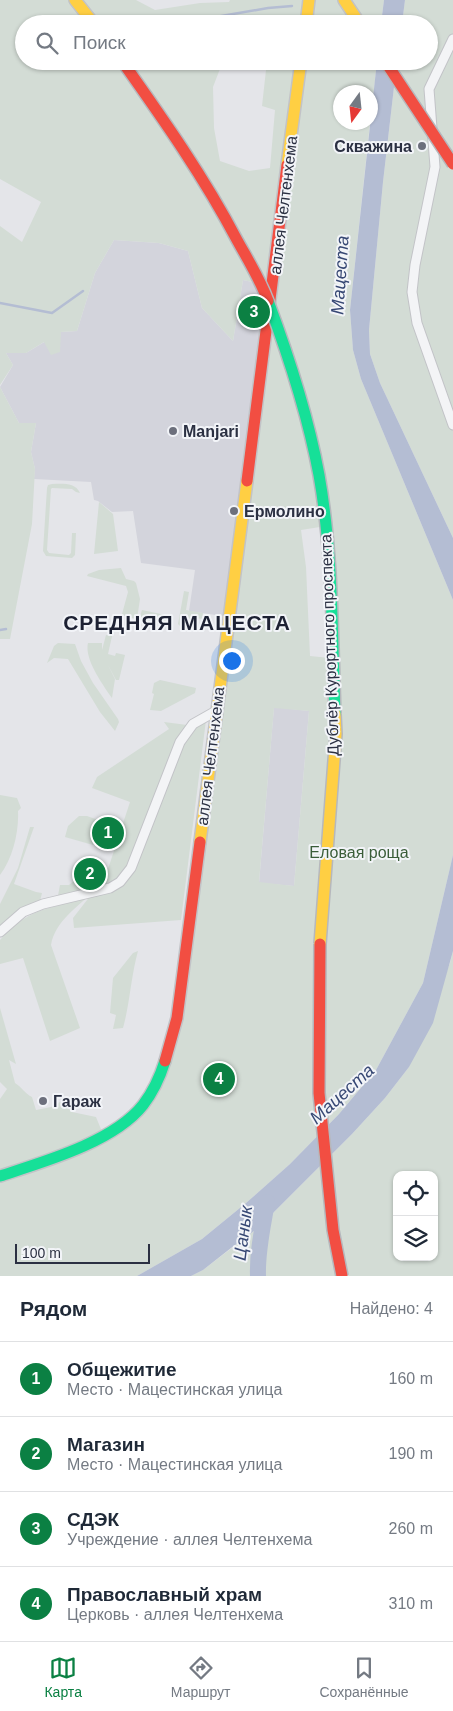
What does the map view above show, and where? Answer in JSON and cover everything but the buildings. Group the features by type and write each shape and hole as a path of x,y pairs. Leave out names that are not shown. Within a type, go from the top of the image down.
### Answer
{"main road":[{"path":"75,0 87,15"},
{"path":"307,15 309,0"},
{"path":"344,0 354,15"},
{"name":"Дублёр Курортного проспекта","path":"128,70 184,150 223,213 263,287 286,346 306,418 319,476 330,565 336,734 320,950 319,1093 333,1230 342,1276"},
{"name":"аллея Челтенхема","path":"0,1176 58,1157 97,1138 131,1118 153,1091 177,1018 300,70"},
{"path":"391,70 453,164"}],"street":[{"path":"438,70 453,39"},
{"path":"438,70 429,88 435,167 412,279 412,292 417,323 453,425"},
{"path":"0,932 23,912 43,904 110,888 120,882 126,875 138,852 180,742 193,724 216,711"}],"shaded area":[{"path":"114,240 159,243 188,251 202,308 233,341 243,280 272,286 229,617 189,611 195,570 141,563 133,511 112,512 94,500 91,482 34,479 35,469 31,452 36,423 19,423 0,387 13,365 6,353 26,353 61,332 77,331 95,273"},
{"path":"274,707 309,711 294,886 259,883"}],"green space":[{"name":"Еловая роща","path":"0,0 136,0 155,10 200,3 229,2 230,0 384,0 382,15 15,15 15,70 220,70 213,87 214,128 220,161 249,171 270,168 275,110 262,106 266,70 376,70 374,85 333,85 333,130 369,130 350,310 353,350 361,379 453,600 453,855 423,983 376,1070 339,1114 290,1164 202,1239 137,1276 0,1276 0,1099 7,1089 0,1082 0,1008 16,1064 9,1060 15,1083 32,1097 36,1110 51,1107 60,1102 72,1112 96,1117 103,1134 143,1105 167,1055 272,286 243,280 233,341 202,308 188,251 159,243 114,240 95,273 77,331 61,332 60,352 51,355 44,342 26,353 6,353 13,365 0,385 0,226 22,242 41,202 0,179","holes":["320,527 330,658 310,656 306,567 301,530","274,708 309,711 294,886 259,882"]},
{"path":"405,0 453,0 453,538 380,383 370,354 369,330 396,70 438,70 438,15 403,15"},
{"path":"0,387 19,423 36,423 31,452 35,469 32,524 10,639 0,639"},
{"path":"48,485 72,485 80,493 72,489 51,489 47,550 49,553 69,555 71,553 72,533 76,533 75,555 72,558 46,556 43,551 47,488"},
{"path":"99,502 113,514 118,551 94,554"},
{"path":"121,568 126,579 136,583 140,599 137,619 122,614 128,592 126,586 87,576 99,570"},
{"path":"184,591 189,592 186,610 203,613 202,619 196,618 194,629 182,628 178,624"},
{"path":"142,610 170,616 169,623 164,625 139,619"},
{"path":"106,635 112,636 108,654 115,656 116,653 125,655 119,680 116,680 108,665 115,679 112,698 91,664 88,649 88,643 102,643 102,650"},
{"path":"58,643 75,644 81,661 93,683 118,719 119,722 115,731 100,712 68,659 54,658 47,663 54,646"},
{"path":"160,680 196,688 195,693 161,711 150,710 154,694 152,693 154,683"},
{"path":"206,720 181,920 74,928 73,918 94,891 74,909 57,929 51,945 80,1028 50,1041 23,958 0,964 0,940 25,918 56,906 60,885 69,885 77,878 100,885 109,866 130,802 92,788 97,777 169,729 164,722 195,726"},
{"path":"0,795 17,798 21,808 18,811 16,836 12,853 0,875"},
{"path":"79,816 87,816 101,821 93,845 65,837 68,826"},
{"path":"30,827 34,827 14,884 42,893 40,901 0,928 0,904 18,868"},
{"path":"138,951 123,1028 113,1029 116,1015 110,1013 113,978 133,953"},
{"path":"453,951 453,1276 191,1276 203,1270 258,1228 352,1134 385,1098 409,1067"}],"water":[{"path":"384,0 405,0 403,15 382,15"},
{"path":"376,70 396,70 369,330 370,354 380,383 453,538 453,600 361,379 353,350 350,310 370,130 378,130 378,85 374,85"},
{"path":"453,855 453,951 433,1023 409,1067 385,1098 352,1134 258,1228 203,1270 191,1276 137,1276 202,1239 246,1203 290,1164 339,1114 376,1070 423,983"}],"waterway":[{"path":"227,15 292,6"},
{"path":"0,303 52,313 83,291"},
{"path":"0,630 6,629"},
{"name":"Цанык","path":"258,1276 259,1248 267,1202"}],"traffic: fast":[{"path":"268,301 297,387 309,431 324,505 329,564 335,714"},
{"path":"0,1176 77,1149 114,1130 143,1105 156,1084 165,1061"}],"traffic: slow":[{"path":"75,0 87,15"},
{"path":"307,15 309,0"},
{"path":"344,0 354,15"},
{"path":"287,165 300,70"},
{"path":"200,842 247,481"},
{"path":"320,944 336,734 335,714"}],"traffic: jam":[{"path":"128,70 211,194 254,270 268,301"},
{"path":"391,70 453,164"},
{"path":"247,481 287,165"},
{"path":"165,1061 177,1018 200,842"},
{"path":"320,944 319,1093 333,1230 342,1276"}],"place":[{"name":"Скважина","path":"422,146"},
{"name":"СДЭК","path":"254,312"},
{"name":"Manjari","path":"173,431"},
{"name":"Ермолино","path":"234,511"},
{"name":"Общежитие","path":"108,833"},
{"name":"Магазин","path":"90,874"},
{"name":"Православный храм","path":"219,1079"},
{"name":"Гараж","path":"43,1101"}],"district":[{"name":"СРЕДНЯЯ МАЦЕСТА","path":"177,623"}],"water label":[{"name":"Мацеста","path":"340,275"},
{"name":"Мацеста","path":"342,1094"}]}
